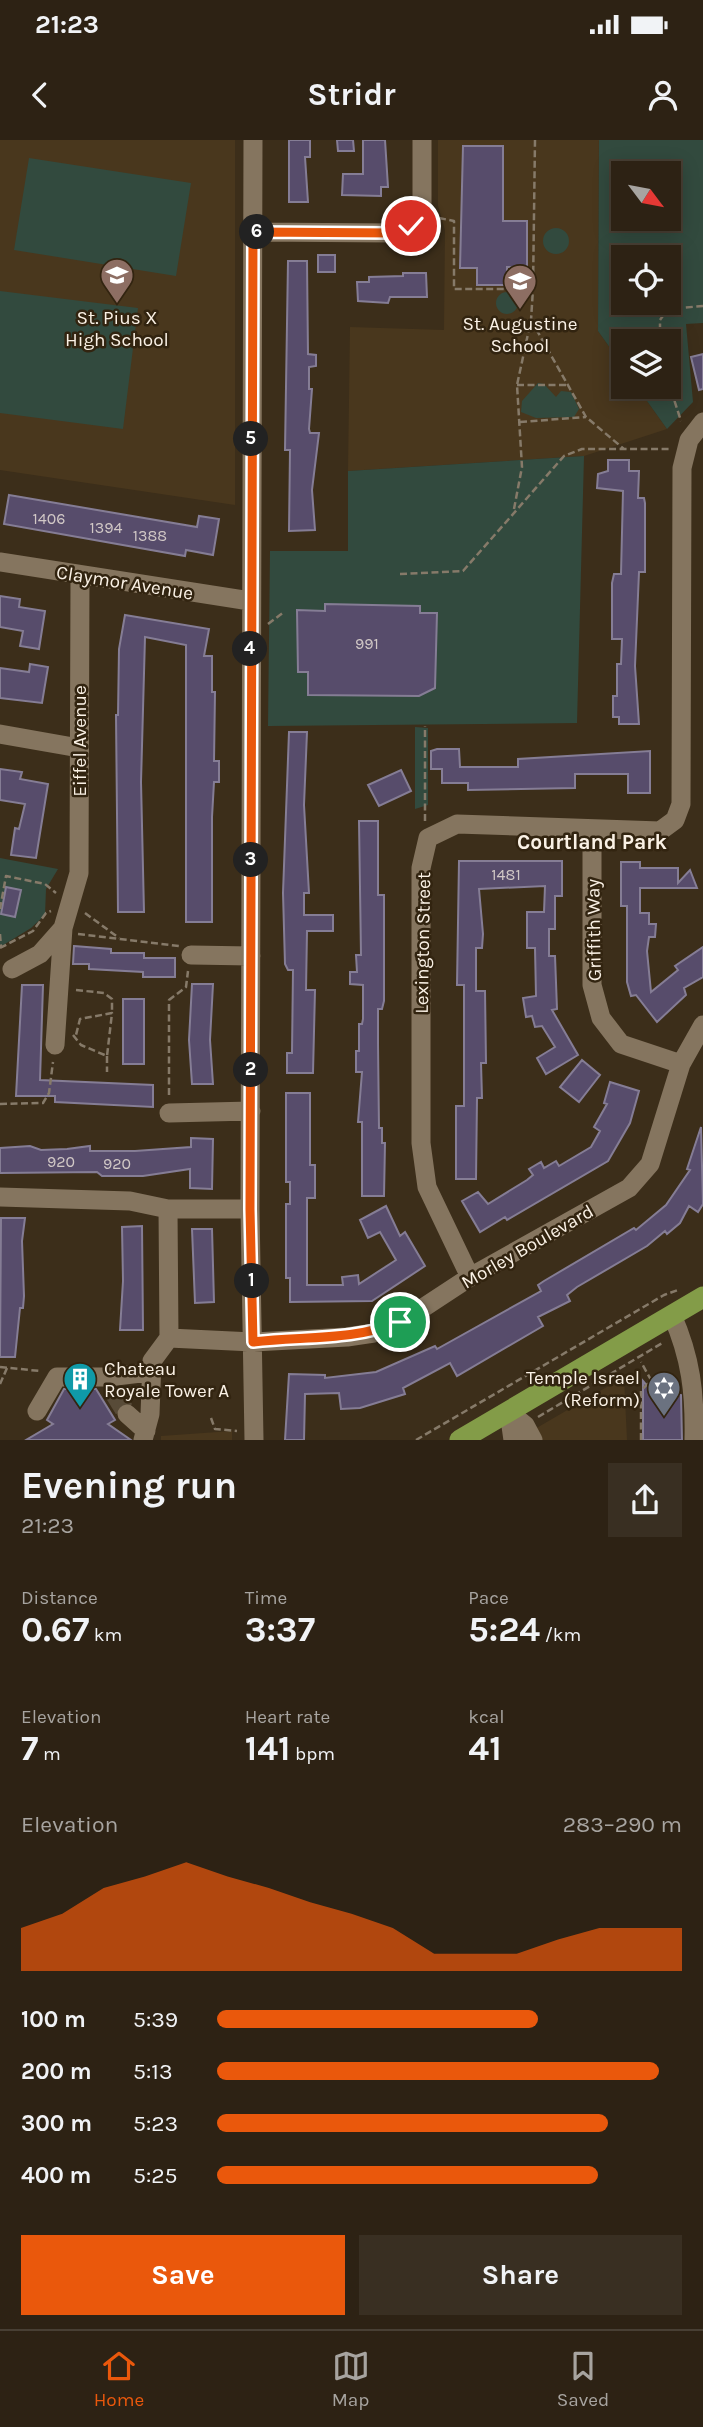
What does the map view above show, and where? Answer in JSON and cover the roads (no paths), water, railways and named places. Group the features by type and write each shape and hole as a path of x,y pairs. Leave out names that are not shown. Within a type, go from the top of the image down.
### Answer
{"main road":[{"path":"460,1440 520,1429 675,1322 693,1293"}],"street":[{"path":"247,1436 253,1342 250,1209 250,601 253,140"},
{"path":"253,232 396,233 411,226 422,214 422,140"},
{"path":"592,829 660,831 675,820 681,804 681,497 694,435"},
{"name":"Claymor Avenue","path":"0,562 250,601"},
{"name":"Eiffel Avenue","path":"63,928 72,905 79,873 80,576"},
{"path":"0,734 79,747"},
{"name":"Lexington Street","path":"470,1277 427,1187 421,1143 421,868 428,838 457,824 592,829"},
{"name":"Griffith Way","path":"592,829 592,985 600,1018 621,1044 681,1064"},
{"path":"12,969 40,954 63,928"},
{"path":"56,1039 63,928"},
{"path":"191,955 251,956"},
{"name":"Morley Boulevard","path":"169,1338 253,1342 374,1333 400,1322 470,1277 629,1188 650,1164 681,1064 703,1025"},
{"path":"169,1113 251,1111"},
{"path":"0,1197 130,1201 168,1209 250,1209"},
{"path":"144,1435 150,1414 149,1372 152,1361 169,1338 168,1209"},
{"path":"675,1322 687,1352 695,1405 694,1440"},
{"path":"37,1411 57,1377 111,1385 149,1372"},
{"path":"127,1414 144,1435"}],"tunnel":[{"path":"114,1393 127,1414"}],"place":[{"name":"St. Pius X High School","path":"117,305"},
{"name":"St. Augustine School","path":"520,311"},
{"name":"Chateau Royale Tower A","path":"80,1409"},
{"name":"Temple Israel (Reform)","path":"664,1418"}],"district":[{"name":"Courtland Park","path":"592,842"}]}
